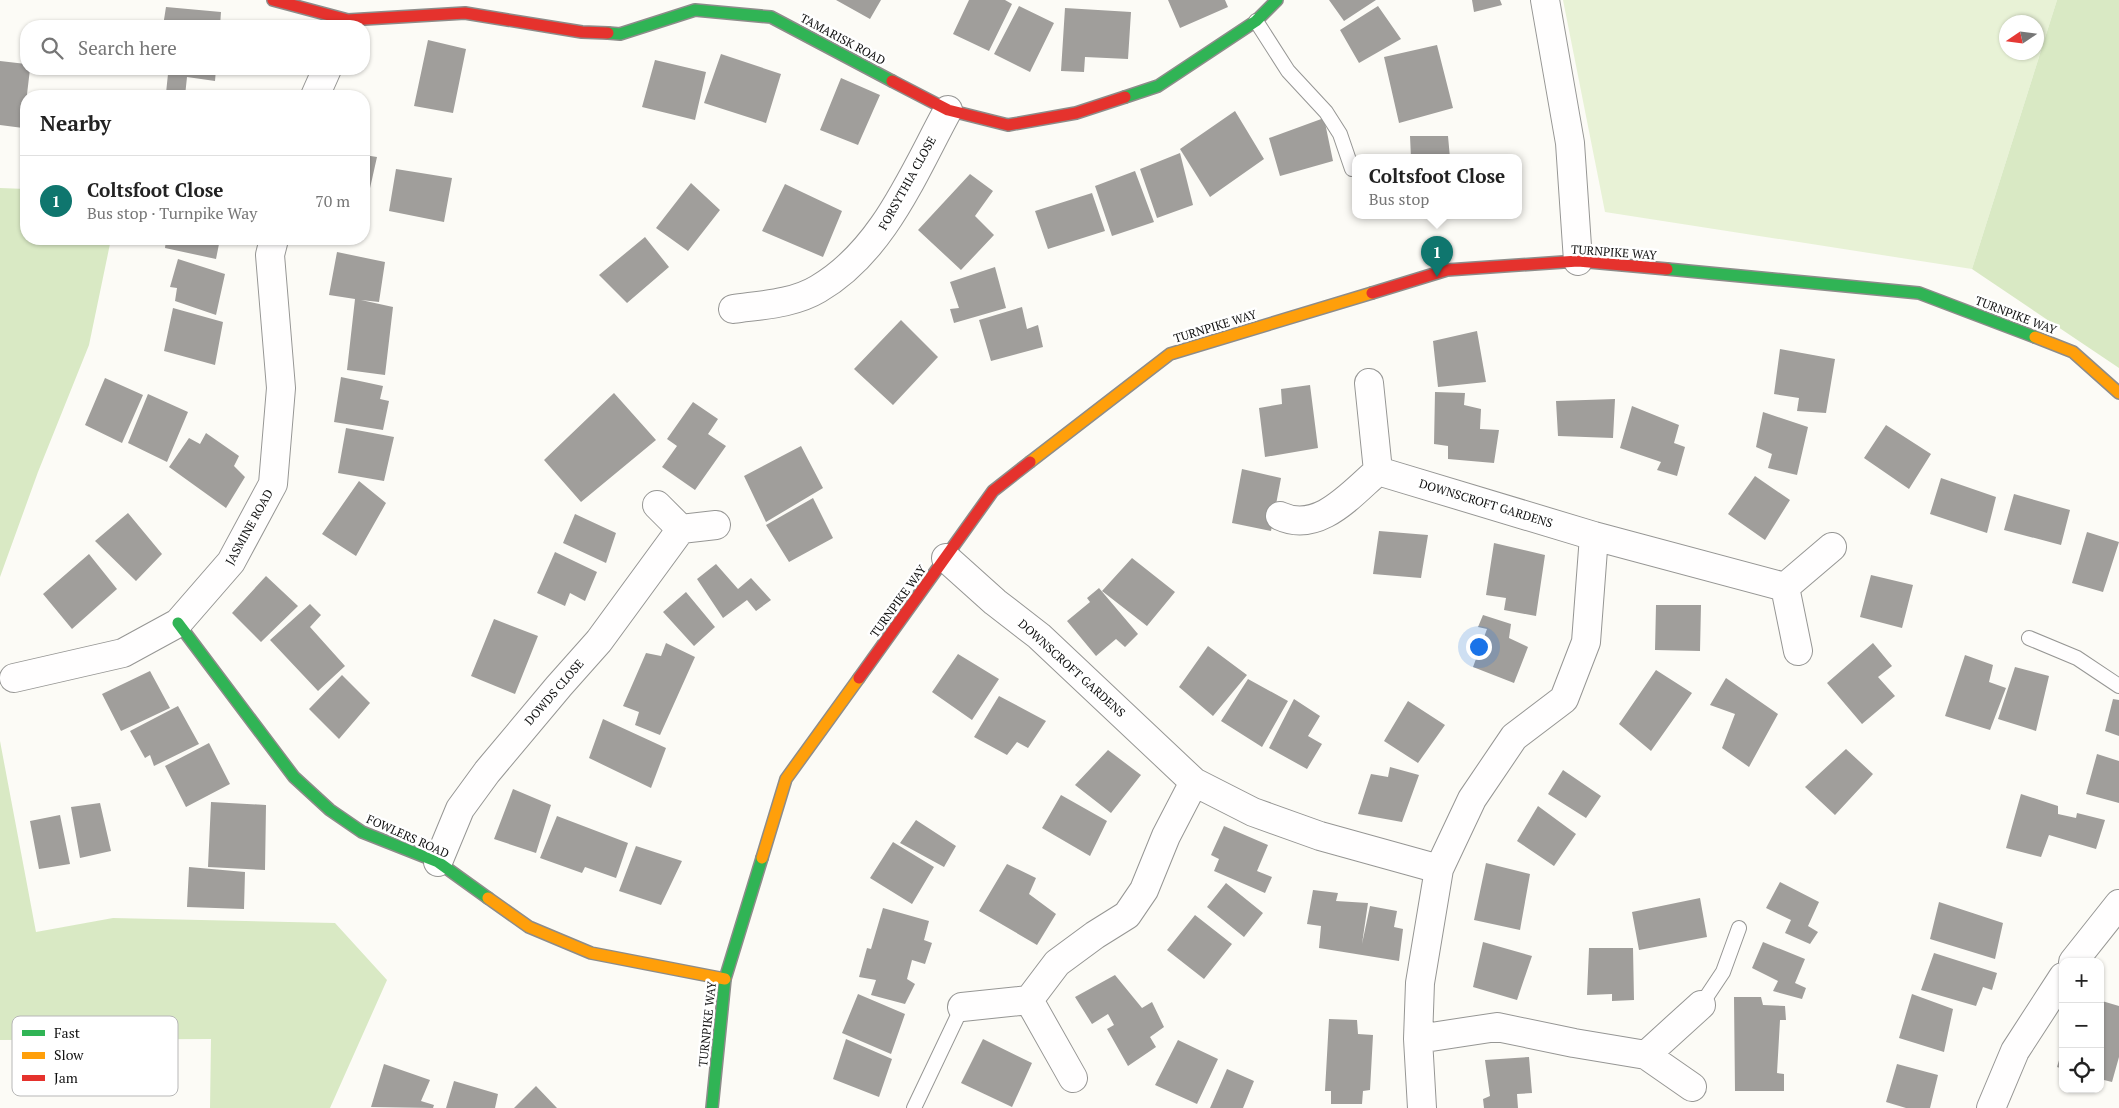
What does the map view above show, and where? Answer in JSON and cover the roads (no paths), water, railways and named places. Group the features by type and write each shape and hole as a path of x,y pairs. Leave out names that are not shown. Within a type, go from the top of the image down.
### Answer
{"street":[{"name":"TAMARISK ROAD","path":"273,0 337,20"},
{"name":"TAMARISK ROAD","path":"370,21 465,13 582,32 620,34 695,10 771,17 948,110 1008,125 1076,114 1158,86 1256,21 1277,0"},
{"path":"1545,0 1570,143 1578,261"},
{"path":"318,90 324,75"},
{"name":"FORSYTHIA CLOSE","path":"733,309 818,299 883,228 948,110"},
{"name":"JASMINE ROAD","path":"14,678 123,653 178,623 232,562 273,484 281,388 270,256 273,245"},
{"name":"TURNPIKE WAY","path":"712,1108 726,979 786,779 993,491 1170,354 1447,270 1578,261 1919,293 2073,352 2119,392"},
{"path":"1280,516 1290,521 1309,520 1327,515 1378,471 1369,384"},
{"name":"DOWNSCROFT GARDENS","path":"1378,471 1594,536 1785,586"},
{"path":"657,505 681,529 716,525"},
{"name":"DOWDS CLOSE","path":"438,862 460,809 487,772 558,686 599,641 681,529"},
{"path":"1422,1108 1418,1039 1420,983 1438,870 1472,799 1514,737 1564,699 1586,642 1594,536"},
{"path":"1798,651 1785,586 1832,547"},
{"name":"DOWNSCROFT GARDENS","path":"946,558 995,602 1039,636 1194,782 1253,812 1320,836 1438,870"},
{"name":"FOWLERS ROAD","path":"178,623 294,778 330,810 362,832 438,862 529,927 591,953 726,979"},
{"path":"962,1007 1029,1000 1057,963 1095,935 1128,916 1144,890 1166,836 1194,782"},
{"path":"2076,958 2119,904"},
{"path":"1990,1108 2014,1051 2059,982"},
{"path":"1029,1000 1073,1078"},
{"path":"1646,1055 1701,1005"},
{"path":"1418,1039 1498,1027 1574,1043 1646,1055 1692,1087"}],"lane":[{"path":"1256,21 1288,71 1326,112 1340,134 1352,169"},
{"path":"2028,638 2077,658 2119,686"},
{"path":"1701,1005 1723,972 1738,928"},
{"path":"914,1108 962,1007"}],"place":[{"name":"Coltsfoot Close","path":"1437,277"}]}
